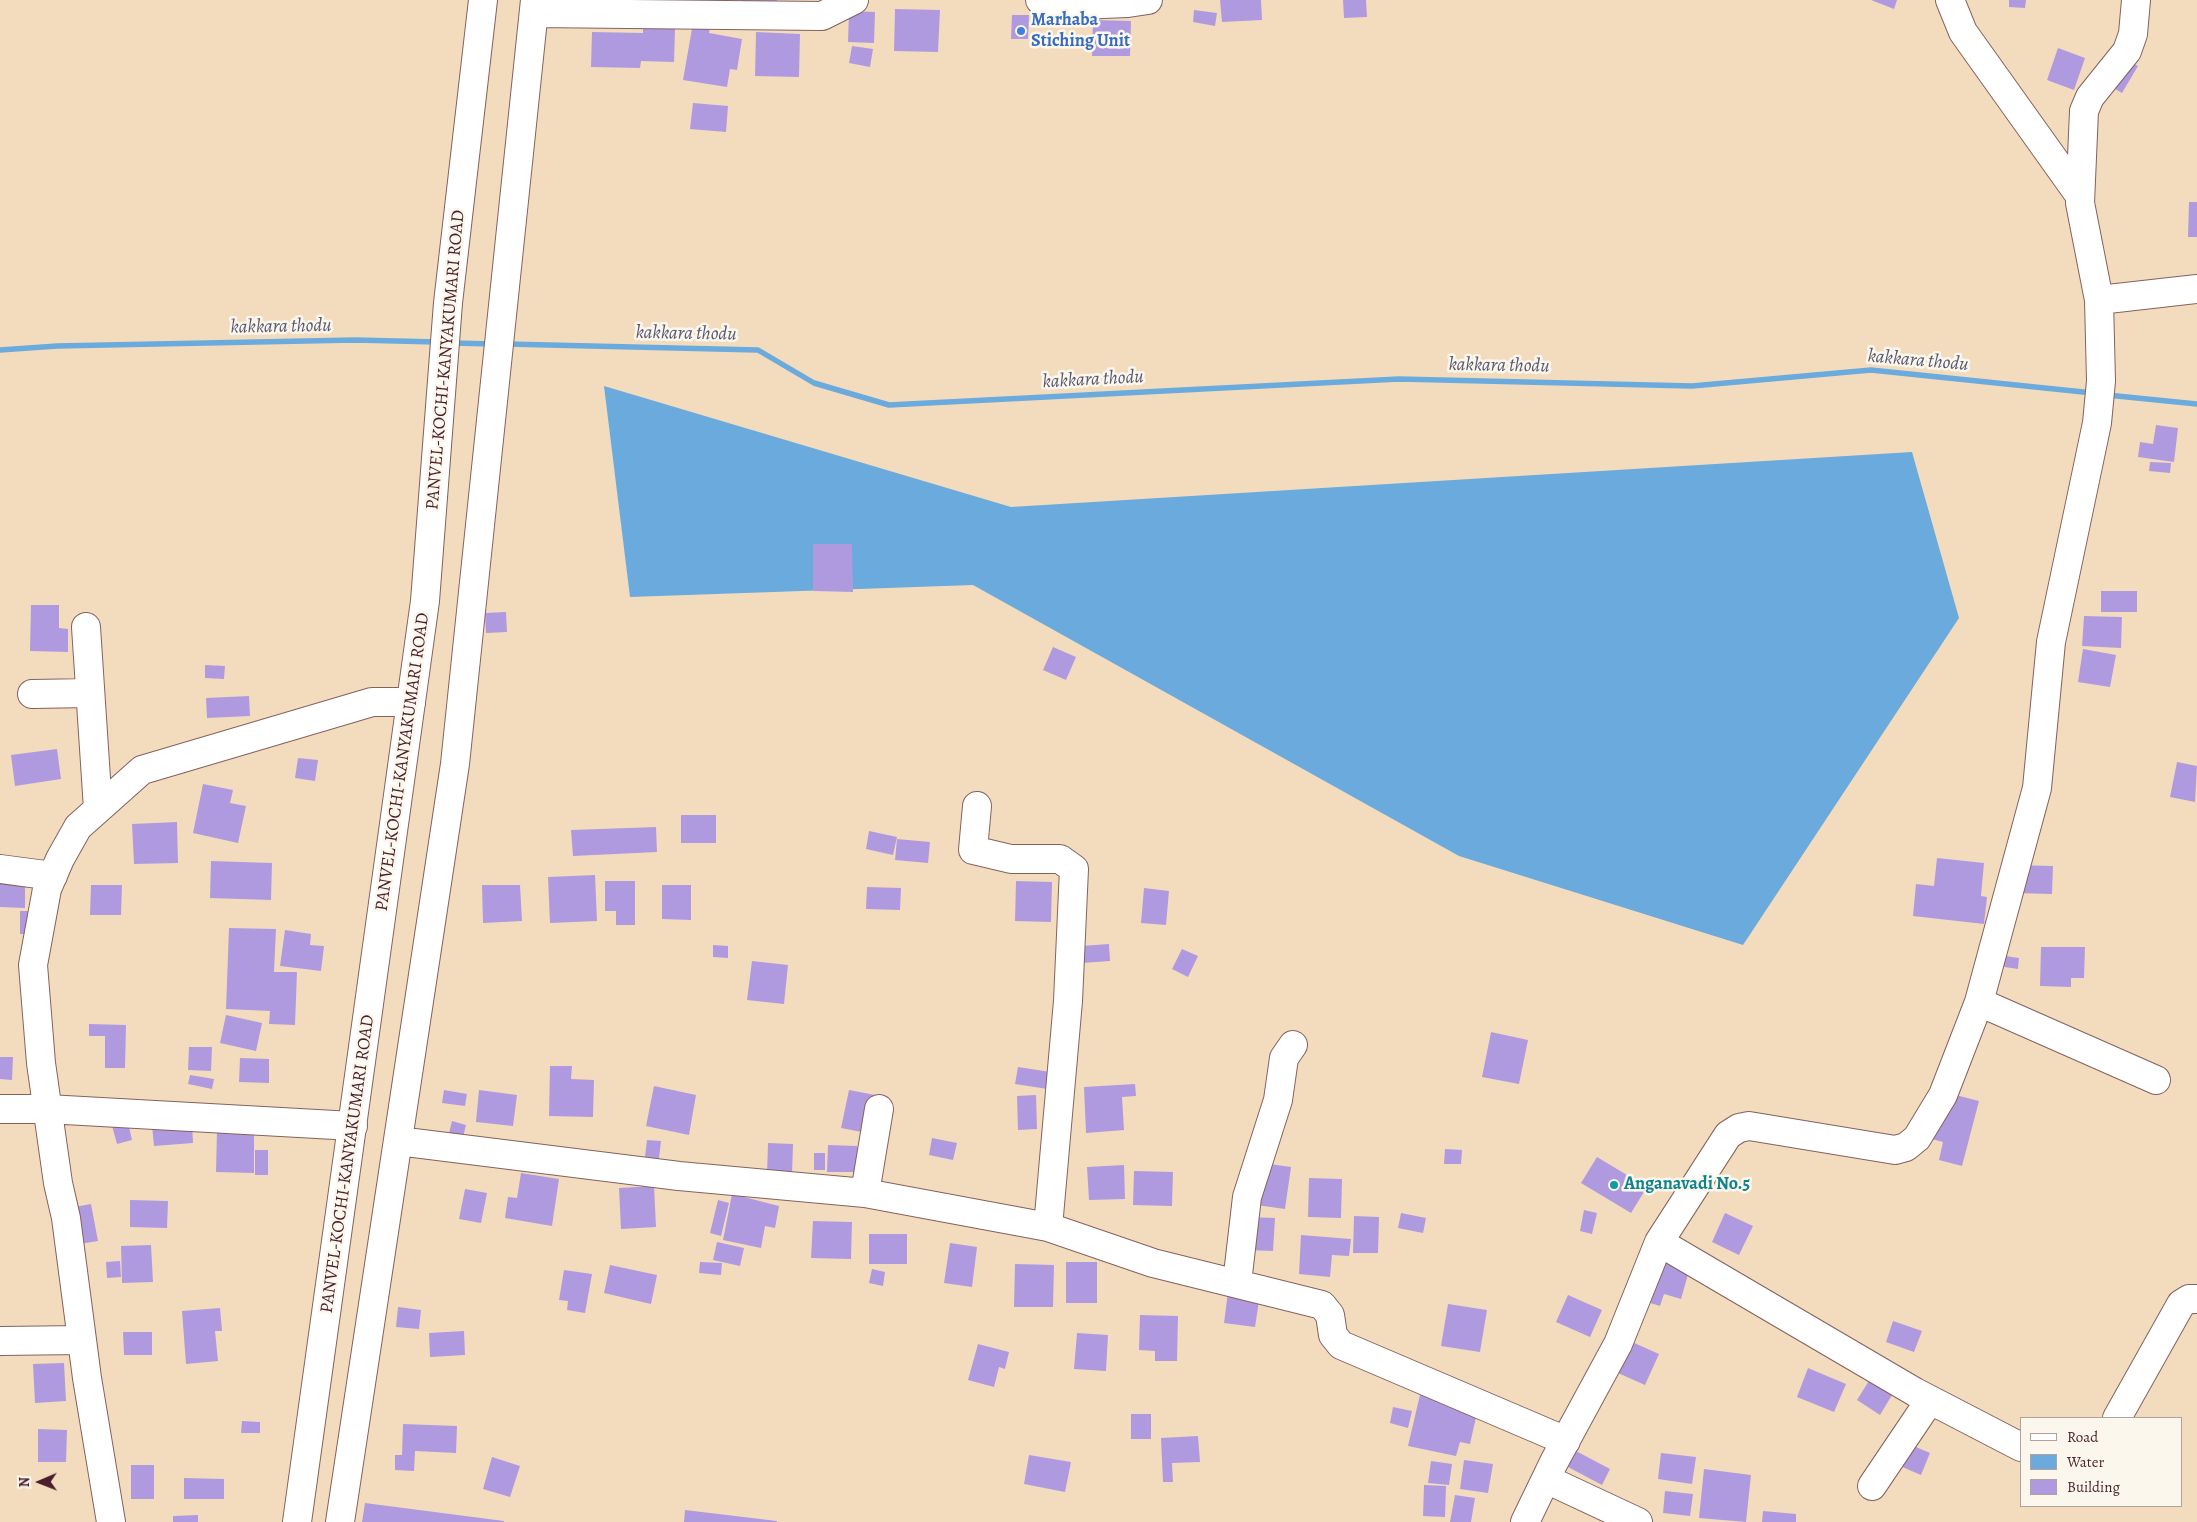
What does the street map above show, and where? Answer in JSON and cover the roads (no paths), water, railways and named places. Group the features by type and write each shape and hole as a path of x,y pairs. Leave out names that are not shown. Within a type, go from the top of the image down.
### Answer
{"main road":[{"name":"PANVEL-KOCHI-KANYAKUMARI ROAD","path":"297,1522 425,601 448,303 483,0"},
{"path":"340,1522 455,764 535,7 646,8 822,16 854,0"},
{"path":"1040,0 1078,5 1128,3 1148,0"},
{"path":"1950,0 1963,32 2080,196"},
{"path":"1525,1522 1618,1344 1659,1242 1728,1135 1738,1128 1750,1126 1895,1150 1906,1147 1916,1138 1943,1095 1979,1002 2037,788 2051,642 2097,423 2101,381 2099,300 2081,212 2084,111 2090,97 2127,51 2133,34 2136,0"},
{"path":"2099,300 2197,289"},
{"path":"86,627 98,809"},
{"path":"32,694 90,693"},
{"path":"111,1522 82,1340 66,1218 58,1183 47,1109 33,965 47,888 60,859 78,827 142,770 372,702 412,702"},
{"path":"977,806 974,850 1012,859 1060,859 1074,869 1068,1001 1048,1227"},
{"path":"0,869 53,876"},
{"path":"1979,1002 2156,1080"},
{"path":"1237,1283 1247,1196 1278,1100 1284,1058 1293,1045"},
{"path":"865,1192 879,1108"},
{"path":"0,1109 47,1109 353,1126"},
{"path":"398,1141 678,1176 865,1192 1048,1227 1153,1263 1322,1305 1330,1315 1333,1334 1341,1345 1566,1441"},
{"path":"1659,1242 1930,1400 2020,1446"},
{"path":"2118,1417 2181,1304 2190,1299 2197,1299"},
{"path":"0,1341 82,1340"},
{"path":"1872,1486 1930,1400"},
{"path":"1546,1479 1638,1522"}],"water":[{"path":"604,386 1011,507 1912,452 1959,618 1743,945 1459,856 973,585 630,597"}],"waterway":[{"name":"kakkara thodu","path":"0,350 57,346 355,340 438,342"},
{"name":"kakkara thodu","path":"452,343 493,344"},
{"name":"kakkara thodu","path":"507,344 758,350 814,383 889,405 1399,379 1692,386 1871,370 2093,393"},
{"name":"kakkara thodu","path":"2107,395 2197,404"}],"place":[{"name":"Marhaba Stiching Unit","path":"1021,31"},
{"name":"Anganavadi No.5","path":"1614,1185"}]}
